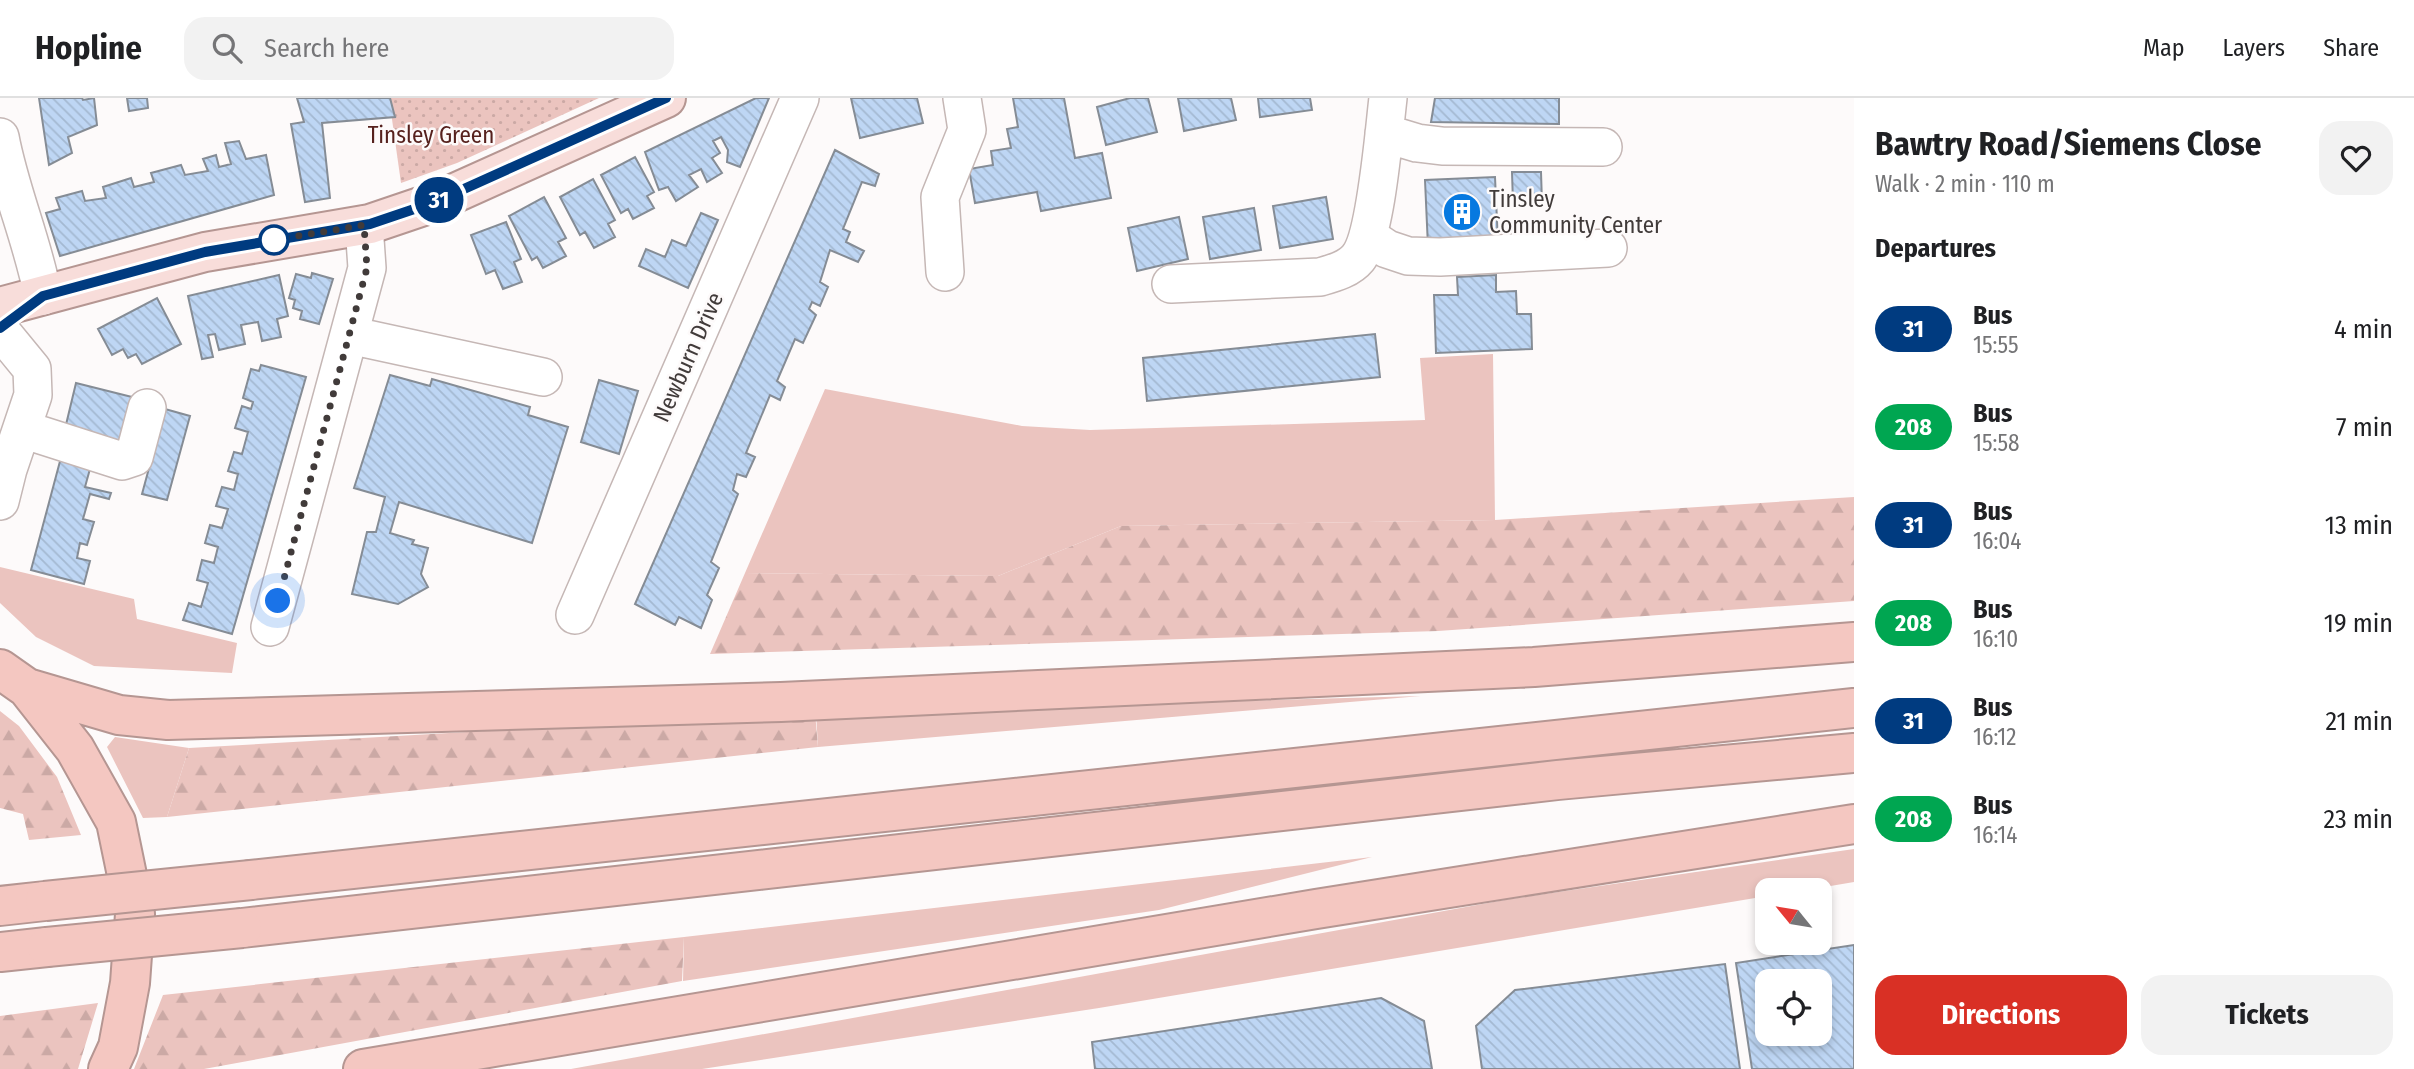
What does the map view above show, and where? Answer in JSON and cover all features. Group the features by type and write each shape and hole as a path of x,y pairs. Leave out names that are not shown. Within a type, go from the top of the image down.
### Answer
{"highway":[{"path":"13,679 119,715 168,720 781,702 1534,667 1854,642"},
{"path":"13,679 75,749 117,822 135,914 130,983 118,1047 108,1069"},
{"path":"0,906 1854,708"},
{"path":"0,952 242,928 1531,783 1854,753"},
{"path":"363,1069 1316,909 1854,824"}],"main road":[{"path":"0,307 205,252 364,225 435,202 666,98"},
{"path":"0,329 43,296"}],"street":[{"name":"Newburn Drive","path":"575,615 800,98"},
{"path":"945,272 940,198 967,130 962,98"},
{"path":"1386,115 1417,144 1603,147"},
{"path":"1171,284 1320,277 1341,271 1358,258 1369,237 1386,115"},
{"path":"0,137 43,296"},
{"path":"270,627 367,268 364,225"},
{"path":"1369,237 1387,249 1408,256 1440,257 1608,248"},
{"path":"0,329 32,369 33,395 0,501"},
{"path":"349,335 543,377"},
{"path":"22,429 122,461 134,457 147,408"}],"green space":[{"name":"Tinsley Green","path":"389,98 599,98 457,163 401,183"},
{"path":"1493,354 1495,520 1121,526 998,576 745,573 825,389 1022,426 1090,430 1425,420 1420,358"},
{"path":"1854,497 1854,601 1438,631 710,654 745,573 998,576 1121,526 1495,520"},
{"path":"0,567 134,599 137,619 237,643 232,673 94,666 36,637 0,603"},
{"path":"1421,696 818,747 816,712"},
{"path":"0,711 19,726 57,777 81,835 29,840 23,814 0,808"},
{"path":"815,712 818,747 167,817 189,748"},
{"path":"115,737 189,748 167,817 143,818 107,747"},
{"path":"1854,849 1854,882 1832,886 1832,878 1755,878 1755,898 1099,1008 702,1069 571,1069 1510,899"},
{"path":"1372,857 1159,910 683,981 684,937"},
{"path":"684,937 682,981 204,1069 134,1069 163,995"},
{"path":"98,1003 78,1069 0,1069 0,1016"}],"building":[{"path":"39,98 94,98 97,125 68,137 72,153 49,165"},
{"path":"127,98 147,98 148,108 129,111"},
{"path":"297,98 390,98 395,117 322,123 330,198 305,202 291,124 304,122"},
{"path":"756,98 769,98 740,167 727,162 728,150 721,137 713,141 720,153 712,158 722,173 707,182 701,169 689,175 698,187 676,201 668,187 659,190 645,152"},
{"path":"851,98 917,98 923,123 860,138"},
{"path":"1013,98 1064,98 1075,158 1102,153 1111,198 1041,211 1037,192 975,203 969,169 993,165 991,151 1011,148 1007,129 1018,127"},
{"path":"1130,98 1148,98 1157,132 1106,145 1097,107"},
{"path":"1178,98 1231,98 1236,120 1184,131"},
{"path":"1258,98 1310,98 1312,110 1260,117"},
{"path":"1435,98 1559,98 1559,124 1431,122"},
{"path":"239,141 246,159 266,155 274,195 60,256 46,213 60,209 56,198 82,191 85,201 106,198 103,187 131,178 134,187 154,182 151,173 181,165 185,175 208,171 203,159 216,155 219,167 231,164 225,143"},
{"path":"835,150 879,174 875,186 862,182 843,229 850,232 846,242 864,251 858,262 830,250 820,282 828,287 820,306 812,302 809,309 816,315 803,343 795,339 777,381 785,387 780,400 770,395 746,453 755,457 746,477 737,474 733,490 738,494 711,562 719,568 707,595 712,600 701,628 679,617 675,625 635,604"},
{"path":"635,157 654,192 647,196 654,208 633,219 628,209 621,213 601,175"},
{"path":"1512,172 1541,172 1542,203 1513,203"},
{"name":"Tinsley Community Center","path":"1495,177 1498,243 1428,247 1425,180"},
{"path":"593,179 615,220 608,224 615,237 594,248 585,232 580,235 560,197"},
{"path":"544,197 566,238 558,242 566,256 543,268 537,257 532,260 509,216"},
{"path":"1326,197 1333,239 1280,248 1273,206"},
{"path":"1254,208 1261,250 1210,259 1203,217"},
{"path":"701,213 718,220 688,288 639,266 646,249 665,257 672,240 686,246"},
{"path":"1179,217 1188,259 1137,271 1128,228"},
{"path":"506,222 521,259 514,262 522,282 503,289 495,270 486,274 471,235"},
{"path":"312,273 333,279 319,324 300,319 302,311 293,308 295,300 289,298 296,274 311,278"},
{"path":"279,275 288,316 277,319 281,337 262,341 258,322 241,325 245,344 219,350 215,334 208,335 213,357 202,359 188,296"},
{"path":"1496,275 1496,292 1516,291 1517,314 1531,314 1532,349 1436,353 1434,295 1458,295 1457,277"},
{"path":"157,298 181,344 142,364 136,354 128,358 123,349 112,355 98,329"},
{"path":"1375,334 1380,377 1147,401 1143,358"},
{"path":"261,365 306,377 232,634 183,620 189,603 201,607 208,583 197,580 202,560 214,563 218,547 205,543 210,525 222,528 228,509 216,506 222,487 234,490 238,474 228,471 234,452 242,454 248,432 235,428 242,406 251,409 253,402 243,398 251,369 259,371"},
{"path":"390,375 430,386 432,379 530,407 528,415 568,427 532,543 399,502 390,533 414,540 412,544 428,548 421,574 428,587 398,604 352,594 367,532 376,532 385,497 354,488"},
{"path":"599,380 638,391 619,454 581,442"},
{"path":"76,383 132,397 120,446 64,433"},
{"path":"165,409 190,416 167,500 142,494"},
{"path":"63,450 93,458 85,487 111,493 109,499 90,494 83,519 94,522 87,545 80,543 77,558 90,561 84,584 31,570"},
{"path":"1854,945 1854,1069 1752,1069 1736,963 1782,956 1832,956 1832,948"},
{"path":"1725,964 1740,1069 1482,1069 1476,1026 1515,990"},
{"path":"1381,998 1424,1021 1432,1069 1095,1069 1092,1042"}],"bus line":[{"name":"31","path":"0,328 43,296 205,252 370,224 435,202 666,98"}],"place":[{"name":"Tinsley Community Center","path":"1462,212"}],"route":[{"path":"274,240 364,225 367,268 278,601"}]}
